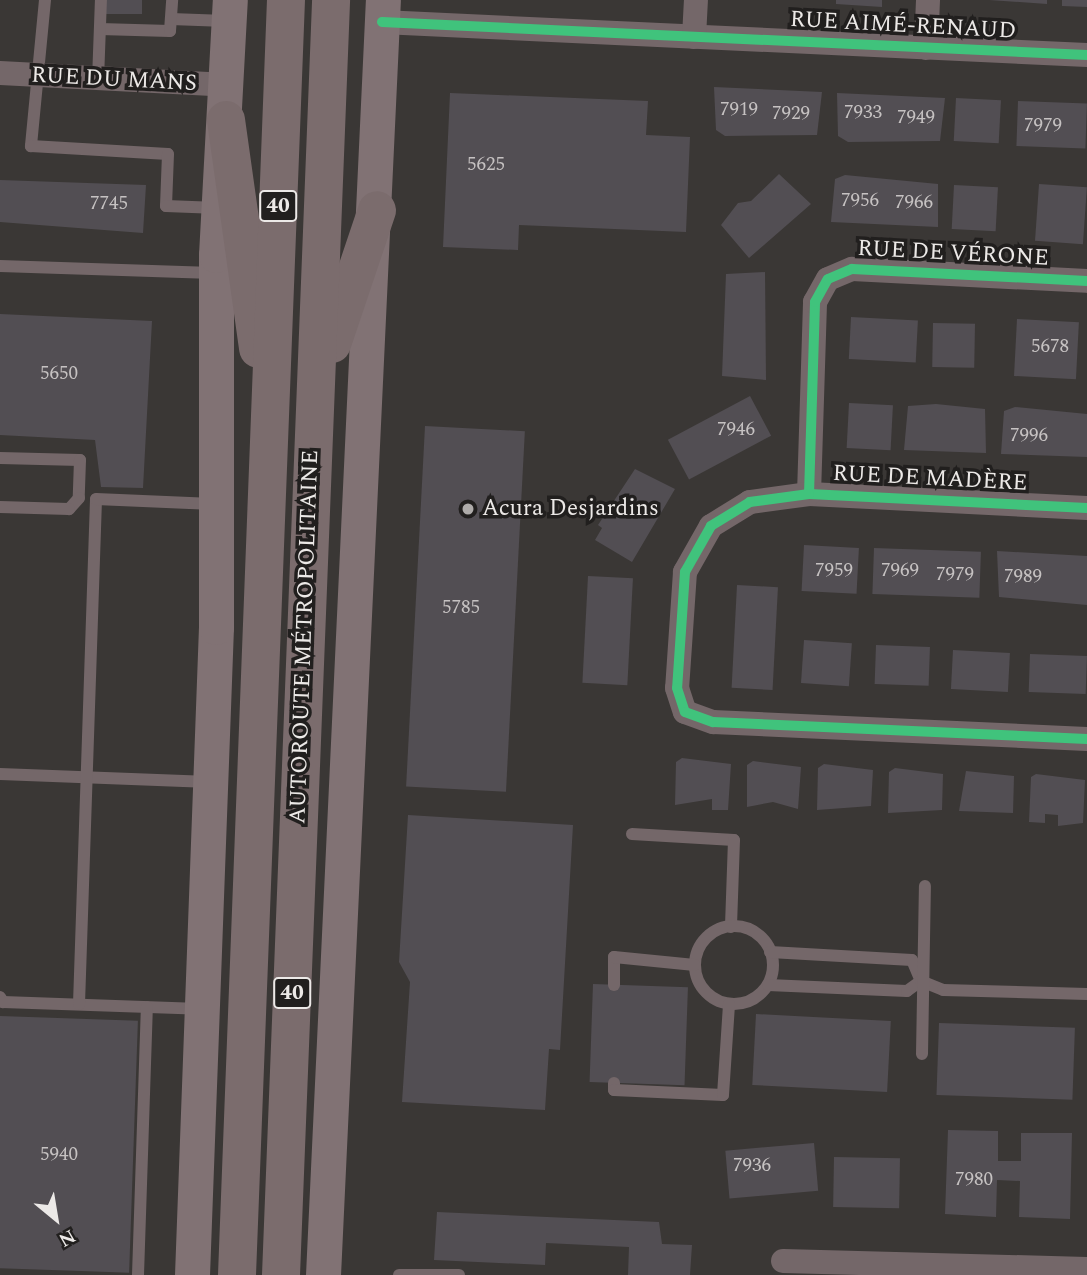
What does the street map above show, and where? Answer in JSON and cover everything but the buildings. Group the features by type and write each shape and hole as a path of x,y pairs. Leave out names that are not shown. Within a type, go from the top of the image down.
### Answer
{"highway":[{"name":"AUTOROUTE MÉTROPOLITAINE","path":"236,1275 286,0"},
{"name":"AUTOROUTE MÉTROPOLITAINE","path":"281,1275 331,0"},
{"path":"226,102 242,269 270,413"},
{"path":"314,410 352,272 377,210"}],"main road":[{"path":"192,1275 211,782 216,273 230,10"},
{"path":"323,1275 349,661 377,210 382,11"}],"street":[{"path":"694,37 696,0"},
{"path":"926,48 928,0"},
{"name":"RUE AIMÉ-RENAUD","path":"382,11 694,37 1087,55"},
{"name":"RUE DU MANS","path":"0,73 36,78 98,80 226,102"},
{"name":"RUE DE VÉRONE","path":"809,494 816,302 828,279 852,269 1087,281"},
{"name":"RUE DE MADÈRE","path":"1087,508 809,494 770,496 731,512 710,526 685,572 679,701 697,719 713,722 1087,740"},
{"path":"783,1261 1087,1269"}],"lane":[{"path":"46,0 31,146 168,154 166,206 218,208"},
{"path":"98,80 101,0"},
{"path":"100,29 170,31 172,0"},
{"path":"171,19 230,10"},
{"path":"0,266 216,273"},
{"path":"0,458 80,460 79,498 69,509 0,507"},
{"path":"79,498 215,504"},
{"path":"79,1004 96,499"},
{"path":"0,774 211,782"},
{"path":"632,834 734,840 731,927"},
{"path":"922,1054 925,886"},
{"path":"731,927 759,935 770,952 768,985 755,998 729,1004 701,987 695,965 709,935 731,927"},
{"path":"770,952 912,960 923,982 943,990 1087,994"},
{"path":"614,985 614,957 695,965"},
{"path":"768,985 907,990 923,982"},
{"path":"0,997 79,1004 202,1009"},
{"path":"614,1083 614,1090 723,1095 729,1004"},
{"path":"138,1275 147,1007"},
{"path":"399,1275 459,1275"}],"cycle path":[{"path":"382,22 1087,55"},
{"path":"809,494 815,302 828,279 852,269 1087,281"},
{"path":"1087,508 809,494 750,502 711,526 685,572 677,688 685,712 713,722 1087,739"}],"place":[{"name":"Acura Desjardins","path":"468,509"}]}
